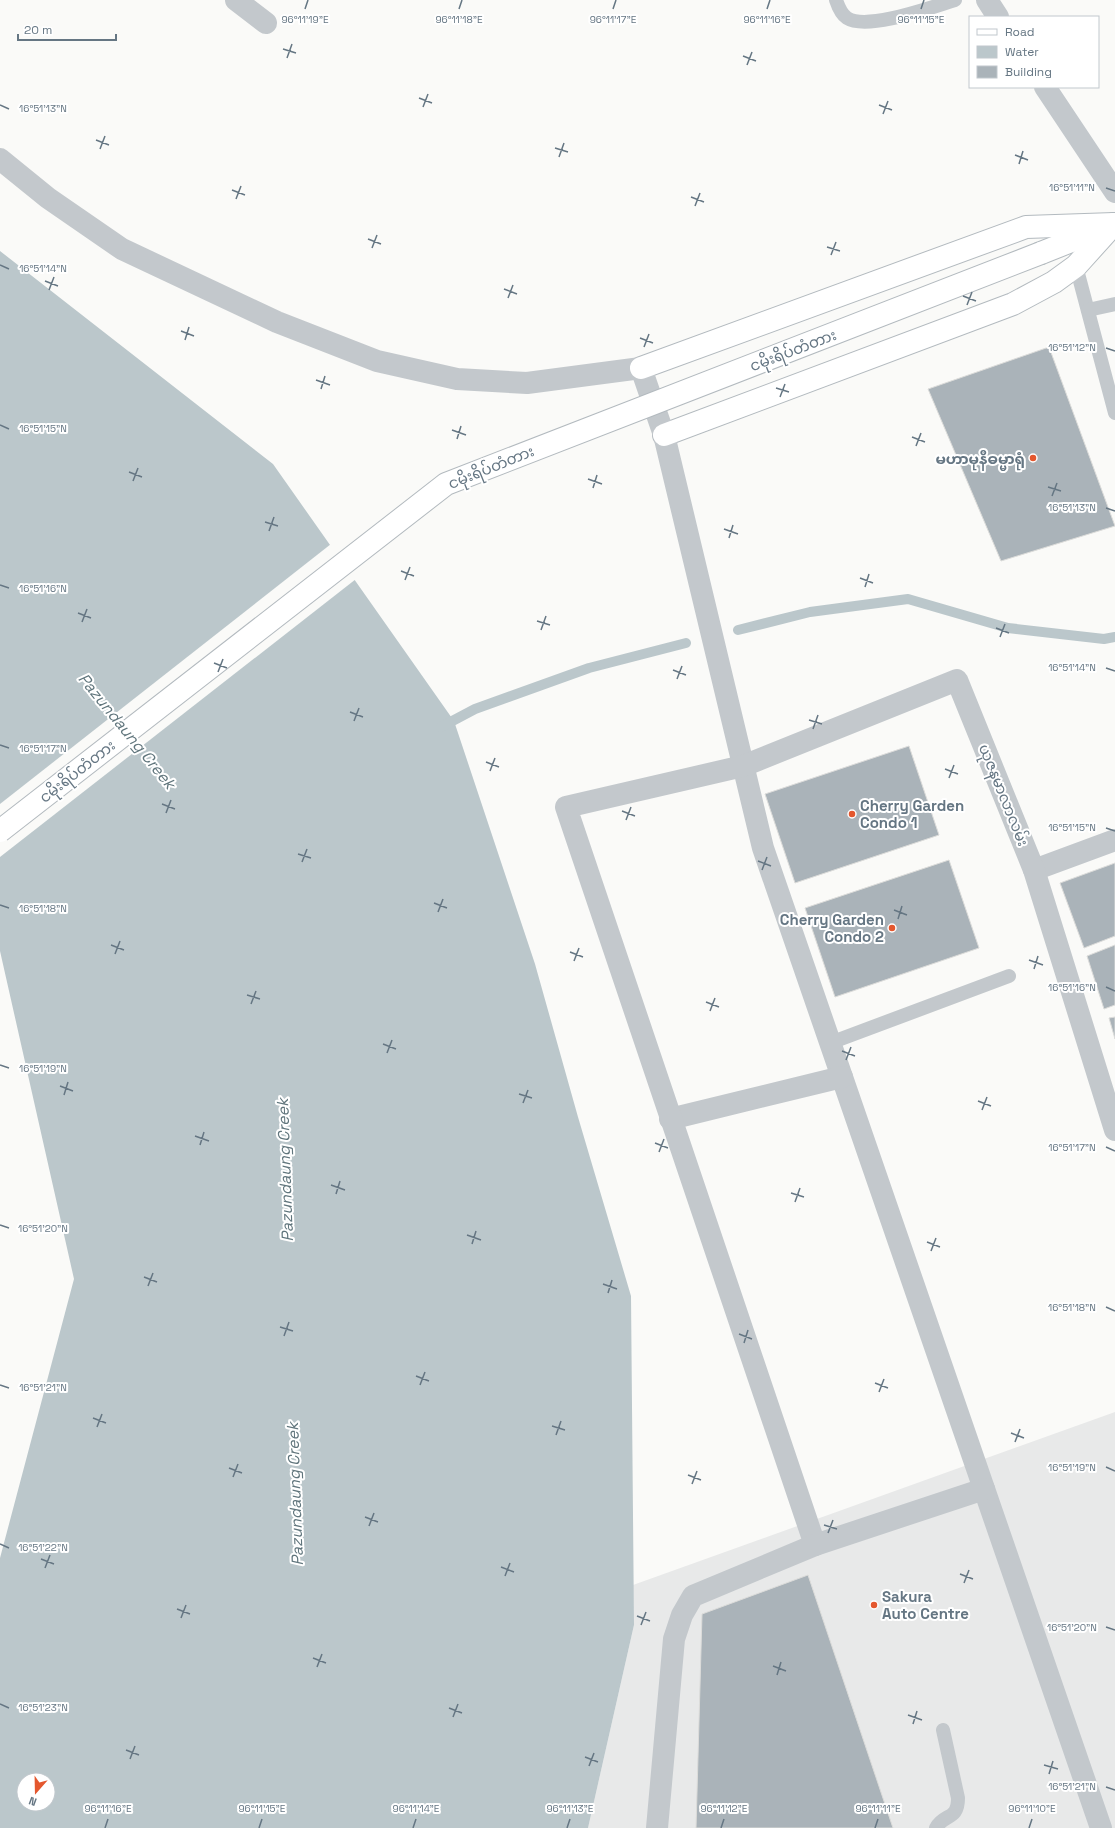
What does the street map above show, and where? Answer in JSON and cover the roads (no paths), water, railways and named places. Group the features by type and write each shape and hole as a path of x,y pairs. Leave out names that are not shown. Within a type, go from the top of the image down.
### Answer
{"main road":[{"path":"641,368 1026,227 1114,223"},
{"path":"664,434 1013,304 1054,282 1076,266 1114,223"},
{"name":"ငမိုးရိပ်တံတား","path":"0,831 446,484 1041,253 1114,223"}],"street":[{"path":"236,0 266,23"},
{"path":"987,0 997,16"},
{"path":"1046,88 1115,192"},
{"path":"0,159 48,198 122,249 277,322 377,361 456,379 527,383 641,368 664,434 763,848 984,1489 1102,1825"},
{"name":"ယုဇနမာလာလမ်း","path":"743,766 957,680 1034,870 1115,1130"},
{"path":"743,766 566,807 670,1119 816,1545"},
{"path":"1034,870 1115,840"},
{"path":"670,1119 842,1077"},
{"path":"657,1828 674,1639 682,1615 693,1596 816,1545 984,1489"}],"lane":[{"path":"836,0 846,18 864,23 885,20 955,0"},
{"path":"1076,266 1115,413"},
{"path":"1088,310 1115,304"},
{"path":"830,1043 1009,976"},
{"path":"936,1828 939,1821 952,1816 958,1807 958,1798 943,1730"}],"water":[{"name":"Pazundaung Creek","path":"0,251 273,464 454,721 535,964 631,1296 634,1625 588,1828 0,1828 0,1558 74,1279 0,951"}],"waterway":[{"path":"738,630 810,612 908,599 1008,628 1104,639 1115,637"},
{"path":"441,727 475,709 589,668 686,643"}],"place":[{"name":"မဟာမုနိဓမ္မာရုံ","path":"1033,458"},
{"name":"Cherry Garden Condo 1","path":"852,814"},
{"name":"Cherry Garden Condo 2","path":"892,928"},
{"name":"Sakura Auto Centre","path":"874,1605"}]}
